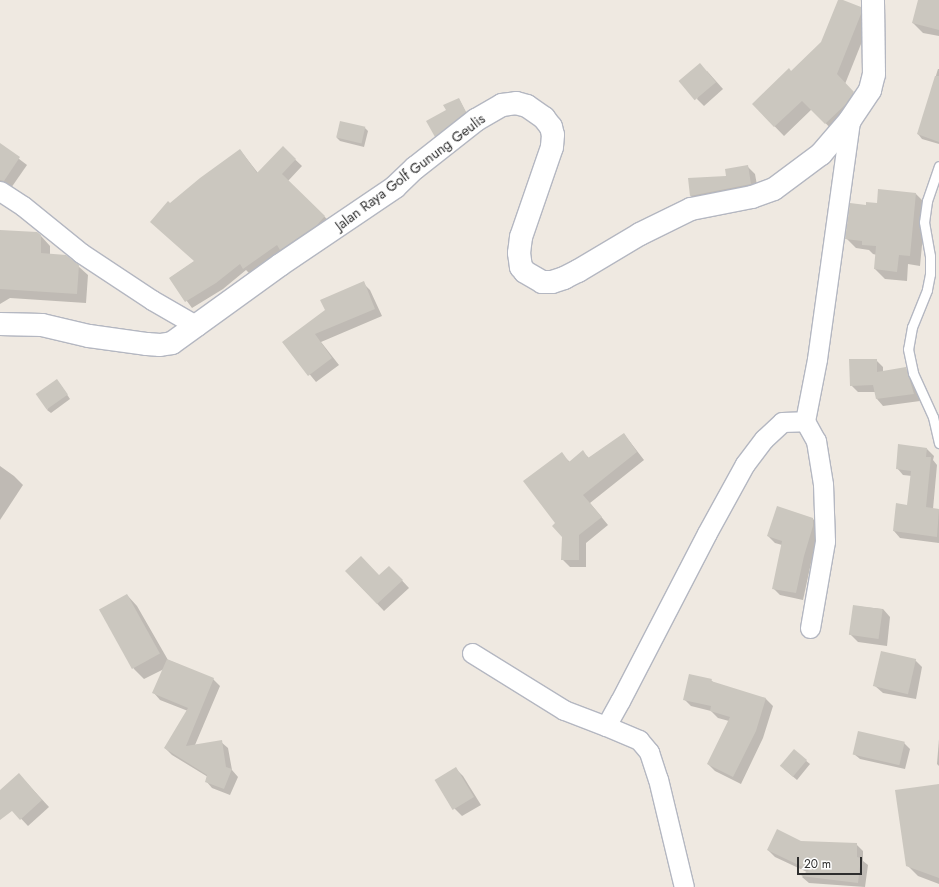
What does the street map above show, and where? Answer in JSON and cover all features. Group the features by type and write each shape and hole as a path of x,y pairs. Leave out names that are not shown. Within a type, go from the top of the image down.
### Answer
{"main road":[{"name":"Jalan Raya Golf Gunung Geulis","path":"0,324 42,324 89,336 160,345 178,340 280,265 395,187 416,168 476,120 502,105 516,103 527,106 544,118 551,127 553,135 552,147 527,218 519,253 521,267 524,272 542,282 552,282 578,271 640,234 691,209 752,197 774,189 821,154 850,120 870,90 874,74 872,0"}],"street":[{"path":"810,628 825,541 823,484 818,448 806,421 817,359 850,120"},
{"path":"0,191 24,206 81,253 152,300 197,326"},
{"path":"606,726 706,533 745,464 764,439 782,422 806,421"},
{"path":"472,653 564,710 639,740 649,752 658,779 684,887"}],"lane":[{"path":"939,166 927,201 924,222 930,256 930,274 927,290 912,327 908,349 913,373 933,417 939,443"}],"building":[{"path":"838,0 843,0 861,7 861,14 837,74 854,92 845,105 825,124 802,101 774,127 752,104 789,68 791,71 821,42"},
{"path":"918,0 939,0 939,30 912,23"},
{"path":"700,63 716,82 695,100 679,81"},
{"path":"935,76 939,76 939,142 917,134"},
{"path":"459,98 466,112 435,137 426,121 446,110 443,105"},
{"path":"340,121 365,127 362,143 336,138"},
{"path":"0,143 20,157 4,181 0,180"},
{"path":"283,146 296,159 282,174 325,216 317,225 280,250 277,245 243,269 240,264 216,283 185,302 169,278 194,261 150,222 168,201 170,203 200,178 240,149 257,173"},
{"path":"748,165 751,184 690,196 688,178 726,176 725,169"},
{"path":"878,189 916,193 910,256 899,255 897,272 874,269 876,246 862,245 862,241 845,239 850,203 866,205 866,202 877,203"},
{"path":"0,230 37,232 41,235 41,253 66,255 79,265 77,294 0,289"},
{"path":"364,281 375,309 315,334 332,358 308,376 282,342 325,310 320,300"},
{"path":"849,359 877,359 877,372 906,367 914,394 876,399 873,385 850,386"},
{"path":"57,379 68,395 47,409 36,394"},
{"path":"624,433 637,452 583,495 602,517 579,535 579,560 561,560 562,537 552,526 555,523 523,481 562,452 569,462 583,450 588,458"},
{"path":"898,444 927,448 926,457 931,457 926,507 939,509 937,537 893,531 896,503 907,505 911,471 896,469"},
{"path":"777,506 813,518 813,526 804,556 796,593 772,589 782,541 767,536"},
{"path":"361,556 379,575 389,566 403,580 377,604 345,571"},
{"path":"127,594 160,653 132,669 99,610"},
{"path":"853,605 883,609 879,639 849,635"},
{"path":"881,651 916,659 908,694 873,686"},
{"path":"167,659 214,678 186,746 222,740 226,767 232,769 224,789 205,782 207,775 164,748 188,708 152,693"},
{"path":"689,674 712,679 711,681 766,698 756,731 733,777 707,764 730,717 710,711 711,706 683,700"},
{"path":"858,731 905,742 899,765 853,754"},
{"path":"794,749 807,760 793,777 780,766"},
{"path":"456,767 474,797 453,810 435,780"},
{"path":"19,773 42,800 20,820 12,811 0,820 0,790"},
{"path":"939,784 939,878 906,866 895,790"},
{"path":"777,829 801,841 857,843 857,857 861,858 858,883 801,876 809,870 767,850"}]}
